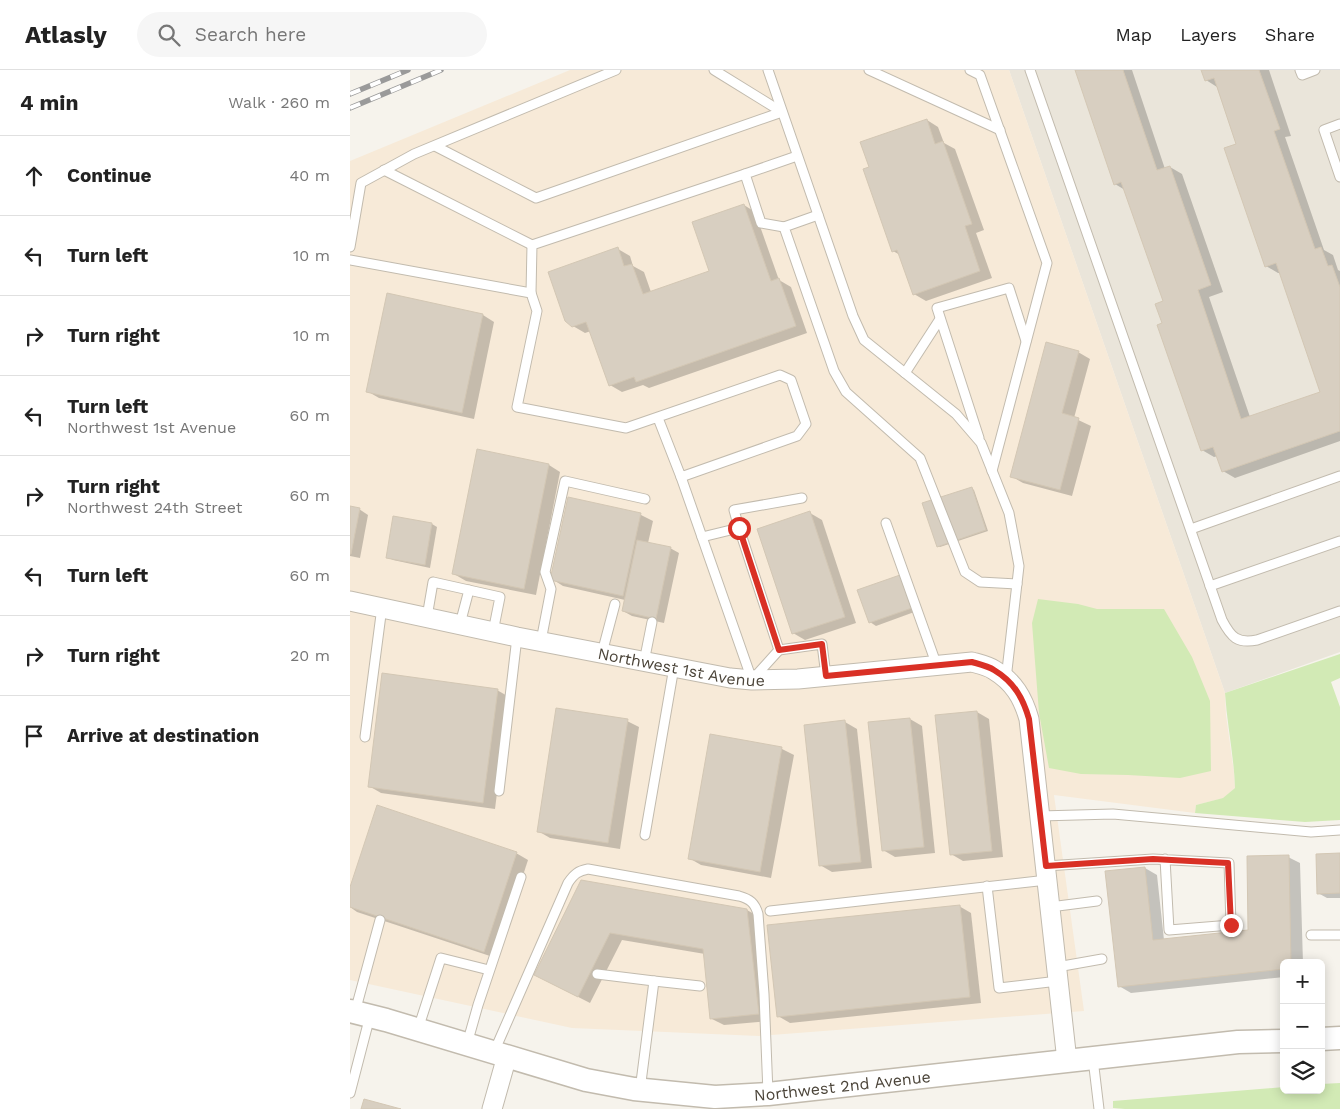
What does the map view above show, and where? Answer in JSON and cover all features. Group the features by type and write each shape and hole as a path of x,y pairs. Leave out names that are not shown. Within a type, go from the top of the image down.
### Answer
{"street":[{"name":"Northwest 1st Avenue","path":"350,600 517,637 730,678 752,680 798,679 972,662 993,669 1008,681"},
{"path":"1008,681 1024,702 1029,719 1067,1061"},
{"name":"Northwest 2nd Avenue","path":"358,1013 586,1080 640,1090 715,1097 760,1097 1238,1042 1280,1041"},
{"path":"1325,1039 1340,1038"},
{"path":"492,1109 500,1054"}],"lane":[{"path":"350,182 361,183 414,154 616,70"},
{"path":"714,70 782,112"},
{"path":"768,70 852,316 864,340 956,414 981,443"},
{"path":"869,70 1000,130"},
{"path":"970,70 980,75 1047,263 992,471"},
{"path":"1030,70 1227,630 1232,637 1247,642 1340,611"},
{"path":"1300,70 1302,75 1315,70"},
{"path":"435,146 536,198 782,112"},
{"path":"1340,124 1324,130 1340,177"},
{"path":"384,170 532,245 798,156"},
{"path":"745,174 761,223 784,226 818,215"},
{"path":"350,247 361,183"},
{"path":"784,226 834,371 846,392 920,458 965,572 980,582 1017,584"},
{"path":"532,245 532,294 537,311 517,407 626,428 780,375 791,380 806,424 797,436 681,478"},
{"path":"350,260 532,294"},
{"path":"1008,681 1019,566 1008,514 981,443 937,308 1008,288 1026,341"},
{"path":"905,372 940,319"},
{"path":"658,418 752,680 779,650 822,644 826,676"},
{"path":"1191,529 1340,476"},
{"path":"541,641 551,589 545,572 565,481 645,499"},
{"path":"779,650 734,510 802,498"},
{"path":"886,523 937,666"},
{"path":"702,537 739,528"},
{"path":"1210,586 1340,541"},
{"path":"426,617 433,582 469,590 500,597 493,632"},
{"path":"460,624 469,590"},
{"path":"602,654 615,604"},
{"path":"365,736 382,607"},
{"path":"644,662 652,622"},
{"path":"498,791 517,637"},
{"path":"645,836 674,667"},
{"path":"1040,816 1112,814 1311,832 1340,830"},
{"path":"770,911 987,886 1046,873 1165,859 1228,863 1231,925 1170,930 1165,859"},
{"path":"500,1054 568,883 577,872 588,870 739,896 747,898 756,907 764,994 760,1097"},
{"path":"467,1044 489,970 521,876"},
{"path":"987,886 999,988 1058,974 1102,959"},
{"path":"1050,907 1097,900"},
{"path":"350,1093 358,1013 380,920"},
{"path":"1311,935 1340,935"},
{"path":"418,1030 441,958 489,970"},
{"path":"598,974 700,986"},
{"path":"640,1090 654,981"},
{"path":"1093,1058 1099,1109"}],"shaded area":[{"path":"570,70 1009,70 1225,693 1234,773 1235,788 1224,798 1196,805 1195,813 1054,795 1084,1011 759,1036 572,1028 350,980 350,161"},
{"path":"1009,70 1340,70 1340,652 1225,693"}],"green space":[{"path":"1038,599 1078,604 1097,609 1164,609 1192,657 1210,701 1211,771 1180,778 1081,774 1049,768 1039,713 1032,623"},
{"path":"1340,654 1340,678 1331,682 1340,707 1340,820 1305,822 1195,813 1196,805 1223,798 1235,788 1225,693"},
{"path":"1340,1083 1340,1109 1113,1108 1113,1101 1280,1087 1280,1094 1325,1094 1325,1084"}],"building":[{"path":"1075,70 1123,70 1157,170 1170,166 1211,285 1198,290 1241,419 1320,392 1276,263 1265,267 1224,148 1236,144 1214,78 1205,81 1201,70 1259,70 1280,129 1274,131 1315,249 1321,247 1328,266 1332,265 1340,287 1340,431 1222,472 1213,447 1201,451 1157,325 1162,323 1155,304 1163,301 1121,182 1114,185"},
{"path":"927,119 935,144 943,141 972,224 965,226 980,271 913,295 897,250 892,252 863,169 869,167 860,142"},
{"path":"744,204 771,281 779,278 796,326 636,382 634,377 609,386 586,322 572,327 565,321 548,272 618,247 624,266 632,264 643,294 709,271 692,222"},
{"path":"387,293 483,314 462,413 366,392"},
{"path":"1046,342 1079,351 1062,413 1079,418 1060,490 1010,477"},
{"path":"477,449 549,464 524,589 452,574"},
{"path":"972,487 986,530 937,547 922,503"},
{"path":"568,497 641,513 623,596 550,580"},
{"path":"350,506 360,508 351,554 350,554"},
{"path":"810,511 845,617 792,634 757,529"},
{"path":"393,516 432,523 425,565 386,558"},
{"path":"637,540 671,547 656,619 622,611"},
{"path":"900,575 912,608 869,623 857,590"},
{"path":"382,673 498,689 483,803 368,787"},
{"path":"556,708 628,719 608,843 537,832"},
{"path":"977,711 992,851 950,855 935,715"},
{"path":"910,718 924,847 882,851 868,722"},
{"path":"845,720 861,862 819,866 804,725"},
{"path":"710,734 782,747 760,872 688,859"},
{"path":"377,805 517,852 484,952 350,907 350,887"},
{"path":"1340,853 1340,893 1317,894 1316,854"},
{"path":"1289,855 1291,959 1280,959 1280,969 1118,987 1105,871 1145,867 1153,940 1248,930 1247,856"},
{"path":"581,880 747,909 759,1014 710,1019 703,949 610,933 578,997 534,975"},
{"path":"960,905 970,997 777,1017 767,925"},
{"path":"364,1099 401,1109 361,1109"}],"railway":[{"path":"350,94 408,70"},
{"path":"350,108 441,70"}],"route":[{"path":"739,528 779,650 822,644 826,676 972,662 993,669 1011,683 1024,702 1029,719 1046,866 1153,859 1228,863 1231,925"}]}
